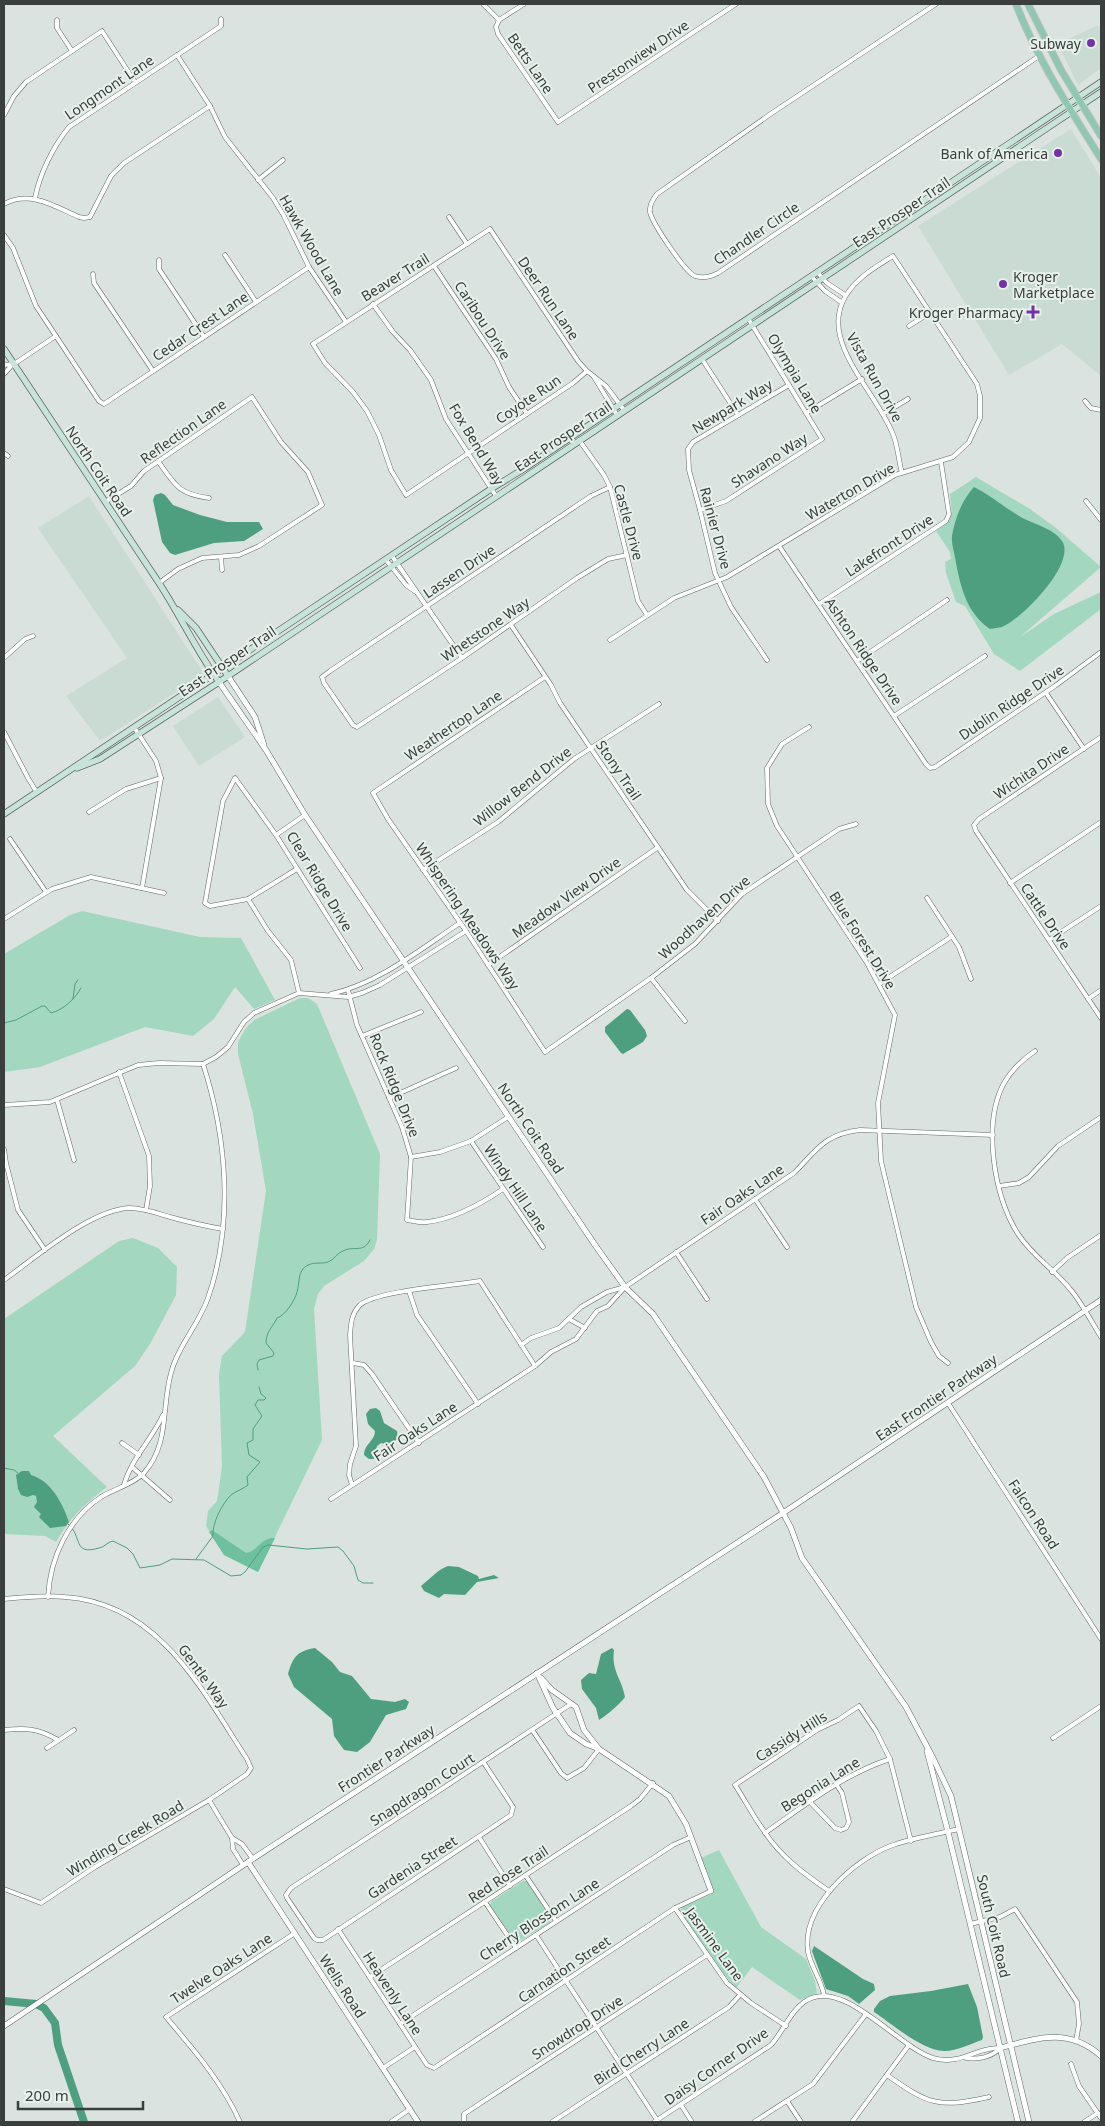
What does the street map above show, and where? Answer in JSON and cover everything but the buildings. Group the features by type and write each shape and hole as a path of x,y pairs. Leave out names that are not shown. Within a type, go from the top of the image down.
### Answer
{"main road":[{"path":"1016,4 1040,56 1101,159"},
{"path":"1028,4 1078,98 1101,136"},
{"name":"East Prosper Trail","path":"4,814 491,489 749,320 1101,82"},
{"name":"East Prosper Trail","path":"65,773 100,759 219,682 1101,92"},
{"path":"972,169 976,176"},
{"name":"North Coit Road","path":"4,349 159,583 174,607 185,630 219,682"},
{"name":"North Coit Road","path":"174,607 196,628 228,676"}],"street":[{"path":"483,4 499,20 524,4"},
{"name":"Prestonview Drive","path":"554,117 558,122 583,107 736,4"},
{"name":"Chandler Circle","path":"936,4 772,113 657,194 650,206 652,218 689,272 701,278 710,277 718,273 1040,56"},
{"name":"Longmont Lane","path":"35,198 37,184 59,138 69,127 221,26 221,19"},
{"path":"57,20 57,28 72,51"},
{"name":"Betts Lane","path":"499,20 496,27 498,34 554,117"},
{"path":"4,115 14,96 26,82 102,31 135,82"},
{"name":"Hawk Wood Lane","path":"177,55 210,106 214,119 225,137 273,198 309,266 346,322"},
{"path":"4,204 16,200 35,198 84,218 90,217 111,176 124,163 210,106"},
{"path":"258,180 283,160"},
{"path":"449,217 467,244"},
{"name":"Beaver Trail","path":"406,495 391,470 379,435 367,412 353,392 325,363 313,344 490,229"},
{"name":"Deer Run Lane","path":"490,229 569,347 587,371 606,386 624,410"},
{"path":"4,235 13,248 36,306 56,336 14,364 4,374"},
{"path":"225,255 256,302"},
{"name":"Vista Run Drive","path":"893,256 860,278 844,296 837,318 837,333 893,433 902,472"},
{"name":"Waterton Drive","path":"610,640 674,597 719,581 895,475 941,462 952,457 969,442 980,418 980,396 977,384 893,256"},
{"path":"159,260 159,269 204,337"},
{"name":"Cedar Crest Lane","path":"56,336 99,401 104,404 309,266"},
{"name":"Caribou Drive","path":"434,266 496,359 509,387 527,414"},
{"path":"818,273 844,296"},
{"path":"93,274 94,283 153,371"},
{"path":"812,277 832,297 841,302"},
{"name":"Fox Bend Way","path":"373,304 392,332 410,350 430,380 446,420 496,496"},
{"path":"908,326 931,312"},
{"name":"Olympia Lane","path":"749,320 822,439"},
{"path":"702,360 738,416"},
{"path":"4,365 14,364"},
{"name":"Coyote Run","path":"406,495 573,383 587,371"},
{"name":"Deer Run Lane","path":"594,376 617,415"},
{"path":"806,413 862,379"},
{"name":"Newpark Way","path":"688,449 692,442 789,385"},
{"name":"Reflection Lane","path":"105,502 131,486 144,470 252,397 280,442 308,472 322,505 259,546 239,555 221,557"},
{"path":"883,414 908,399"},
{"path":"1085,401 1091,408 1101,410"},
{"name":"Shavano Way","path":"700,510 726,501 822,439"},
{"name":"Castle Drive","path":"579,440 604,475 610,487 638,600 647,615"},
{"name":"Rainier Drive","path":"688,449 689,470 709,554 719,581 731,607 767,660"},
{"path":"158,461 178,488 193,496 209,498"},
{"name":"Lakefront Drive","path":"819,604 946,521 949,514 941,462"},
{"name":"Lassen Drive","path":"357,727 353,725 324,683 322,677 591,496 610,487"},
{"path":"1086,501 1101,520"},
{"name":"Ashton Ridge Drive","path":"779,546 930,768"},
{"name":"Whetstone Way","path":"357,727 608,559 627,554"},
{"path":"392,556 462,658"},
{"path":"159,583 178,569 202,558 221,557 222,570"},
{"path":"386,560 406,585 416,592"},
{"path":"857,661 947,600"},
{"name":"Stony Trail","path":"511,625 546,677 560,703 687,890 718,920"},
{"path":"4,658 25,640 33,636"},
{"name":"Dublin Ridge Drive","path":"930,768 935,767 1046,693 1101,652"},
{"path":"894,716 985,656"},
{"name":"North Coit Road","path":"228,676 255,717 266,750"},
{"name":"Weathertop Lane","path":"373,793 546,677"},
{"name":"North Coit Road","path":"219,682 266,750 306,815 508,1117 625,1287 653,1314 764,1477 783,1513"},
{"path":"1046,693 1084,749"},
{"name":"Willow Bend Drive","path":"423,870 498,822 554,775 591,748 659,704"},
{"name":"Blue Forest Drive","path":"809,726 782,744 767,768 768,804 777,826 867,963 895,1015 878,1103 881,1161 916,1307 931,1342 939,1356 948,1363"},
{"path":"134,727 156,761 161,778 142,888"},
{"path":"4,732 36,791"},
{"name":"Wichita Drive","path":"974,825 979,819 1101,737"},
{"path":"89,812 126,789 161,778"},
{"path":"276,835 235,778 223,802 205,903 210,906 248,899 297,869"},
{"name":"Whispering Meadows Way","path":"373,793 388,819 466,930 545,1052"},
{"name":"Clear Ridge Drive","path":"306,815 276,835 360,968"},
{"path":"1010,883 1101,822"},
{"name":"Woodhaven Drive","path":"545,1052 652,978 694,944 742,894 839,829 856,824"},
{"name":"Cattle Drive","path":"974,825 1010,883 1101,1018"},
{"path":"10,838 46,892"},
{"name":"Meadow View Drive","path":"488,965 658,848"},
{"path":"4,919 46,892 91,877 164,893"},
{"path":"927,898 958,947 971,979"},
{"path":"248,899 268,931 291,960 299,993"},
{"path":"1049,940 1101,906"},
{"path":"326,996 348,990 372,980 460,922"},
{"path":"4,1105 57,1100 138,1065 159,1063 202,1064 216,1057 228,1047 244,1022 254,1013 299,993 348,997 380,985 466,930"},
{"path":"879,984 951,937"},
{"path":"652,978 685,1021"},
{"name":"Rock Ridge Drive","path":"348,990 348,997 357,1025 402,1127 411,1157 407,1220 427,1222 466,1211 483,1203 503,1189"},
{"path":"1088,999 1101,990"},
{"path":"362,1036 421,1012"},
{"path":"1035,1051 1014,1069 1004,1084 998,1099 993,1135 994,1160 999,1186 1005,1206 1017,1232 1032,1253 1072,1290 1101,1337"},
{"path":"48,1597 51,1572 56,1555 69,1530 90,1506 143,1474 161,1445 171,1371 207,1300 220,1258 224,1161 213,1096 202,1064"},
{"path":"389,1098 456,1068"},
{"path":"119,1072 149,1156 150,1186 146,1210"},
{"path":"57,1100 74,1160"},
{"path":"411,1157 440,1152 470,1141 508,1117"},
{"path":"999,1186 1019,1183 1029,1176 1058,1146 1101,1117"},
{"name":"Fair Oaks Lane","path":"331,1499 535,1366 551,1352 576,1339 597,1311 613,1301 625,1287 794,1173 813,1151 828,1140 850,1131 993,1135"},
{"name":"Windy Hill Lane","path":"470,1141 543,1247"},
{"path":"4,1149 5,1163 18,1210 46,1250"},
{"path":"755,1199 787,1247"},
{"path":"4,1280 80,1226 112,1211 129,1208 146,1210 201,1226 222,1229"},
{"path":"1052,1272 1067,1258 1101,1235"},
{"path":"676,1252 707,1299"},
{"path":"352,1485 349,1475 350,1464 356,1446 350,1335 352,1318 360,1305 380,1296 480,1281 535,1366"},
{"name":"Fair Oaks Lane","path":"521,1345 531,1338 559,1328 581,1307 607,1292 625,1287"},
{"path":"409,1291 417,1315 478,1404"},
{"path":"597,1298 602,1308"},
{"name":"East Frontier Parkway","path":"783,1513 1101,1300"},
{"path":"569,1319 585,1328"},
{"path":"353,1363 364,1366 372,1374 419,1443"},
{"name":"Falcon Road","path":"948,1403 1101,1639"},
{"path":"124,1485 127,1474 157,1428 164,1413"},
{"path":"122,1443 139,1455"},
{"path":"132,1466 170,1500"},
{"name":"Frontier Parkway","path":"4,2026 248,1862 783,1513"},
{"name":"South Coit Road","path":"783,1513 792,1528 802,1558 906,1707 951,1796 1029,2122"},
{"name":"Gentle Way","path":"4,1599 65,1597 82,1600 118,1612 138,1622 171,1649 188,1668 251,1768"},
{"path":"536,1674 552,1690 576,1707 584,1730 599,1749"},
{"path":"536,1674 557,1714 570,1733 652,1783 669,1796 678,1807 711,1891"},
{"name":"Snapdragon Court","path":"319,1940 314,1938 286,1895 291,1888 533,1731 571,1704"},
{"name":"Cassidy Hills","path":"765,1833 735,1785 817,1730 838,1720 859,1706 876,1731 890,1759"},
{"path":"1053,1738 1101,1706"},
{"path":"4,1730 28,1728 48,1734 58,1740"},
{"path":"47,1748 74,1730"},
{"path":"533,1731 567,1778 584,1768 599,1749"},
{"name":"South Coit Road","path":"923,1740 948,1832 1018,2122"},
{"path":"890,1759 911,1841"},
{"name":"Begonia Lane","path":"765,1833 836,1784 874,1764 890,1759"},
{"name":"Gardenia Street","path":"319,1940 338,1930 511,1815 514,1810 484,1763"},
{"name":"Winding Creek Road","path":"4,1889 41,1903 96,1867 209,1800 247,1774 251,1768"},
{"name":"Red Rose Trail","path":"370,1978 637,1803 652,1783"},
{"path":"810,1802 835,1828 840,1830 846,1828 849,1822 843,1796 836,1784"},
{"path":"209,1800 232,1838 233,1849 248,1862"},
{"path":"959,1829 893,1845 869,1856 830,1891 814,1917 809,1934 808,1952 821,1981 824,1995 844,2000 909,2045 935,2058 950,2060 966,2058 975,2060 995,2054 1000,2048"},
{"path":"765,1833 787,1860 830,1891"},
{"path":"479,1837 510,1886"},
{"name":"Cherry Blossom Lane","path":"400,2024 672,1845 691,1837"},
{"path":"232,1838 242,1844 248,1862"},
{"name":"Wells Road","path":"248,1862 418,2122"},
{"path":"526,1876 556,1921"},
{"name":"Carnation Street","path":"431,2068 442,2064 676,1908 711,1891"},
{"path":"485,1902 516,1948"},
{"name":"Jasmine Lane","path":"676,1908 727,1983 740,1995 786,2026"},
{"path":"970,1924 1000,1917 1015,1909 1077,2002 1079,2024 1076,2040"},
{"name":"Heavenly Lane","path":"338,1930 427,2065 431,2068"},
{"name":"Twelve Oaks Lane","path":"240,2122 213,2075 195,2050 166,2017 295,1932"},
{"path":"536,1935 627,2073 656,2121"},
{"name":"Snowdrop Drive","path":"463,2120 464,2114 707,1955"},
{"name":"Bird Cherry Lane","path":"552,2122 729,2007 740,1995"},
{"name":"Daisy Corner Drive","path":"656,2121 771,2045 802,2004 811,1997 824,1995"},
{"path":"754,2122 813,2084 866,2014"},
{"path":"966,2058 979,2051 1000,2048 1037,2037 1076,2040 1090,2047 1101,2056"},
{"path":"852,2122 909,2045"},
{"path":"383,2068 415,2047"},
{"path":"1071,2064 1079,2086 1101,2118"},
{"path":"887,2075 910,2091 934,2101 960,2103 989,2096"},
{"path":"787,2100 801,2122"},
{"path":"681,2105 692,2122"},
{"path":"390,2122 410,2109"},
{"path":"1084,2122 1098,2113"}],"shaded area":[{"path":"1098,25 1101,30 1101,68 1078,85 1058,44"},
{"path":"1071,129 1101,178 1101,376 1062,344 1009,375 918,226"},
{"path":"976,477 1030,509 1056,528 1101,567 1020,637 1054,614 1101,592 1101,609 1020,671 994,654 965,606 956,602 946,573 945,562 951,559 950,552 936,531 951,516 950,494"},
{"path":"974,487 1011,511 1053,532 1062,541 1065,551 1062,563 1055,576 1034,602 1011,622 1002,627 990,629 976,616 966,600 960,582 952,542 957,516"},
{"path":"161,493 173,505 200,515 227,522 259,522 263,529 244,541 214,543 175,555 170,553 162,542 153,500 155,495"},
{"path":"89,496 204,674 100,741 66,696 127,658 38,528"},
{"path":"218,697 245,737 199,766 173,726"},
{"path":"82,911 200,937 241,938 275,1000 254,1009 235,987 214,1019 193,1036 145,1027 40,1067 4,1072 4,954 70,915"},
{"path":"300,998 308,998 317,1004 380,1154 377,1240 374,1249 364,1261 324,1286 318,1294 314,1309 322,1440 258,1572 224,1555 206,1526 208,1511 217,1501 222,1467 219,1374 222,1356 245,1332 266,1191 253,1114 238,1054 238,1042 246,1028 254,1020"},
{"path":"627,1009 630,1010 645,1030 647,1036 643,1042 623,1054 605,1032 605,1027"},
{"path":"133,1238 158,1248 177,1267 176,1295 150,1344 135,1366 53,1436 107,1487 78,1512 56,1542 45,1536 4,1534 4,1319 119,1241"},
{"path":"376,1408 380,1411 384,1423 397,1431 398,1438 391,1445 381,1443 377,1446 374,1459 369,1459 364,1455 364,1451 375,1431 368,1424 366,1414 370,1409"},
{"path":"22,1471 29,1471 31,1475 44,1482 55,1493 69,1522 66,1526 50,1528 39,1517 41,1514 34,1507 37,1502 36,1496 27,1497 21,1495 16,1475"},
{"path":"212,1530 246,1553 266,1540 275,1538 258,1572 224,1555 209,1532"},
{"path":"448,1566 459,1567 478,1576 479,1579 494,1575 499,1578 477,1582 465,1595 444,1594 439,1598 424,1591 421,1586 437,1572"},
{"path":"315,1648 332,1662 340,1672 352,1676 371,1699 395,1702 405,1699 409,1702 406,1709 386,1715 370,1742 357,1752 344,1750 334,1736 332,1719 294,1687 288,1674 294,1659 300,1653"},
{"path":"612,1648 614,1650 615,1669 625,1697 599,1720 596,1708 582,1689 581,1680 589,1673 596,1674 601,1654"},
{"path":"719,1850 761,1927 806,1959 815,1981 817,1993 800,2000 752,1967 736,1988 713,1961 680,1912 682,1907 714,1893 701,1858"},
{"path":"523,1881 527,1881 551,1919 550,1923 516,1943 490,1905 492,1901"},
{"path":"814,1946 863,1979 874,1984 875,1990 859,2004 848,1996 826,1989 812,1951"},
{"path":"968,1984 977,2007 983,2037 982,2040 959,2049 945,2051 927,2047 874,2012 880,2001 890,1996"}],"waterway":[{"path":"73,999 75,984 78,980"},
{"path":"4,1023 16,1020 42,1006 45,1006 51,1013 55,1012 68,1004 81,988"},
{"path":"258,1370 257,1364 259,1360 273,1356 274,1353 266,1343 267,1335 277,1318 286,1311 294,1299 300,1273 304,1267 310,1264 328,1262 347,1249 364,1247 370,1240"},
{"path":"196,1559 213,1536 216,1520 224,1503 231,1495 248,1485 247,1477 260,1462 249,1455 247,1443 253,1440 253,1429 262,1416 255,1405 258,1400 266,1398 261,1394 259,1387"},
{"path":"4,1468 18,1473"},
{"path":"68,1524 73,1529 81,1547 91,1550 113,1541 127,1548 133,1554 140,1568 160,1565 172,1559 204,1560 231,1576 241,1575 263,1547 268,1545 307,1549 338,1547 354,1566 358,1580 363,1583 373,1583"},
{"path":"4,2001 36,2004 44,2008 55,2023 58,2045 84,2122"}],"place":[{"name":"Subway","path":"1091,43"},
{"name":"Bank of America","path":"1058,153"},
{"name":"Kroger Marketplace","path":"1003,284"},
{"name":"Kroger Pharmacy","path":"1033,312"}]}
